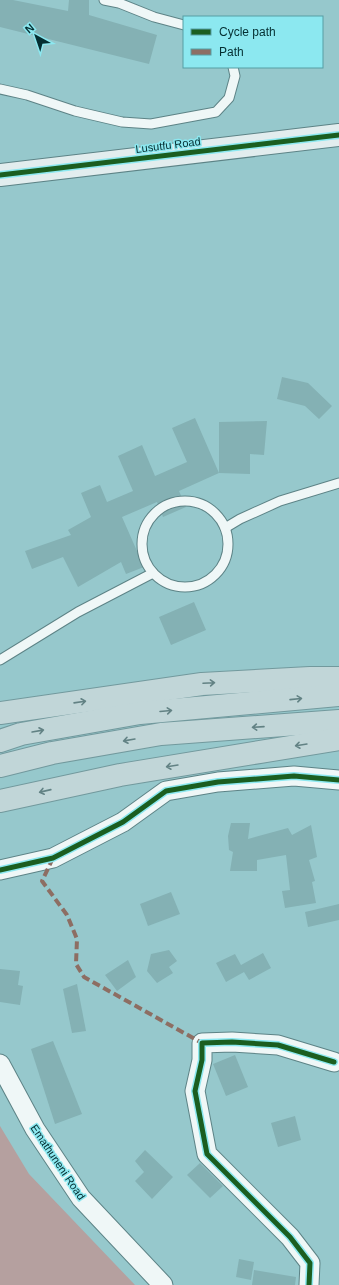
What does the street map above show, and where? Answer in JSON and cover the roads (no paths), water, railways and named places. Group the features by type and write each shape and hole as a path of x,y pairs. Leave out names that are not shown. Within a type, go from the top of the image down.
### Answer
{"highway":[{"path":"0,713 202,684 310,678 339,678"},
{"path":"0,741 21,734 140,713 339,695"},
{"path":"0,766 52,753 161,734 339,721"},
{"path":"0,801 120,775 339,739"}],"street":[{"name":"Lusutfu Road","path":"0,175 339,135"},
{"path":"0,870 53,858 123,822 166,791 218,782 294,776 339,780"},
{"path":"309,1285 310,1263 290,1237 207,1154 195,1091 202,1060 202,1043 232,1042 278,1045 334,1062"},
{"name":"Emathuneni Road","path":"0,1064 35,1128 81,1198 163,1285"}],"lane":[{"path":"104,0 119,3 154,17 183,25"},
{"path":"0,89 27,95 75,111 122,122 151,124 216,112 229,98 235,76 233,68"},
{"path":"224,528 280,501 339,483"},
{"path":"182,502 195,503 207,508 218,516 224,528 227,540 227,552 223,563 216,573 207,581 196,586 173,586 162,581 153,573 145,562 142,548 143,535 148,522 157,512 168,505 182,502"},
{"path":"0,660 78,612 153,573"}]}
